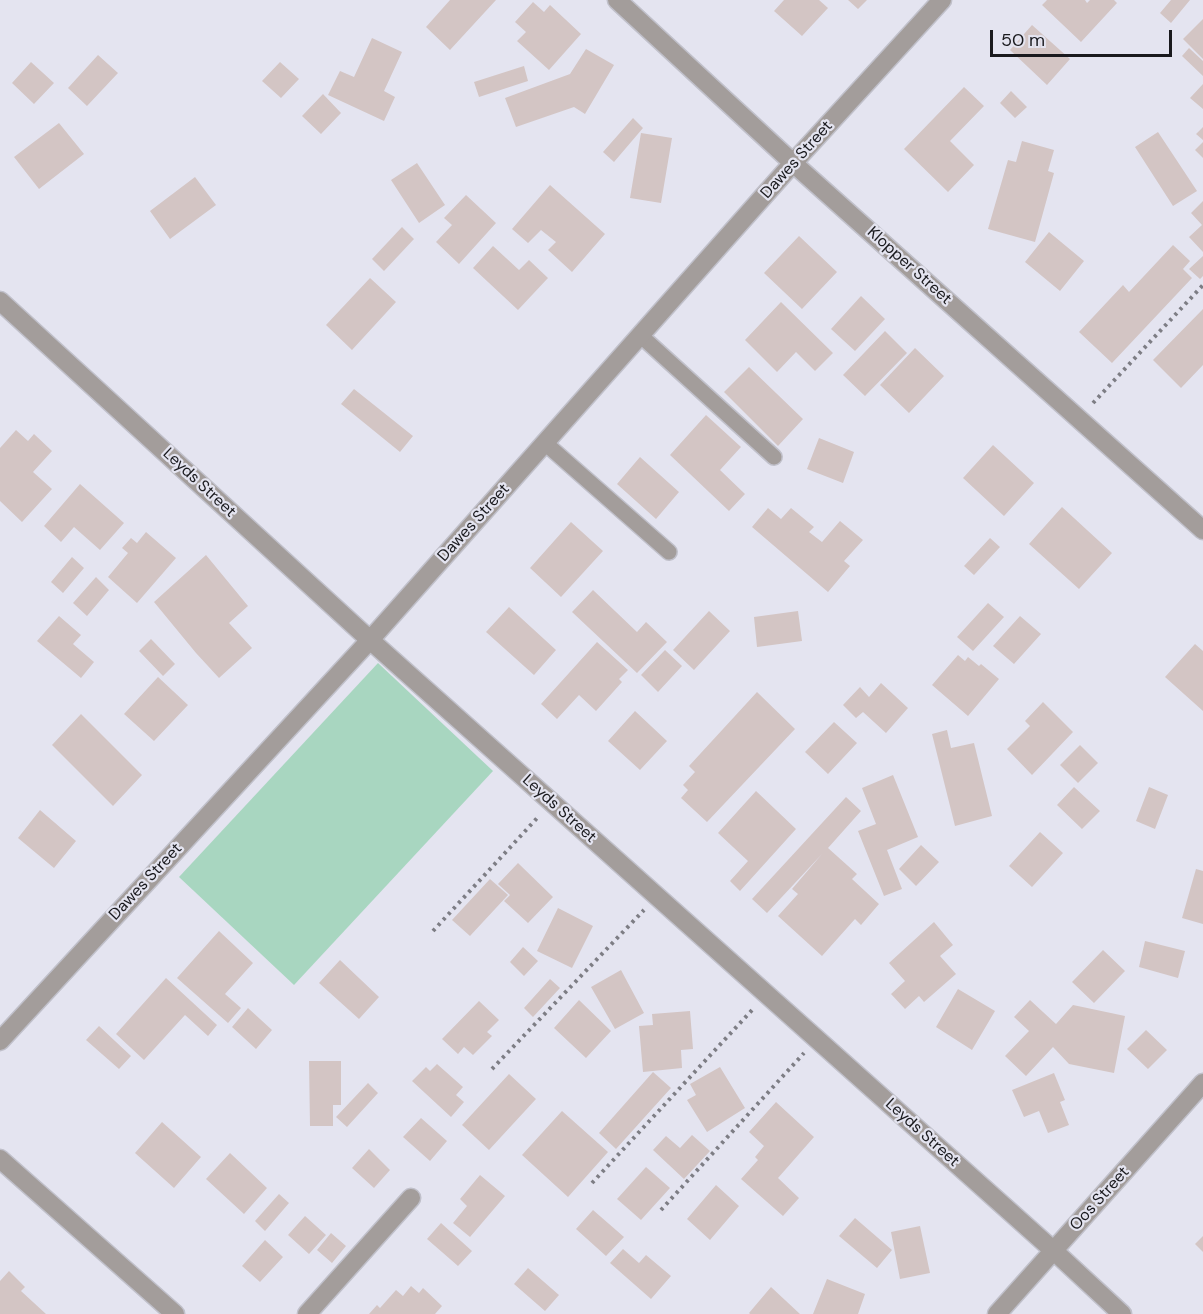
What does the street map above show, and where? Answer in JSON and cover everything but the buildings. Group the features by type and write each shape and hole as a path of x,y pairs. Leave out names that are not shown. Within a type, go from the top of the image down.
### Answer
{"street":[{"name":"Klopper Street","path":"617,0 793,163 1203,530"},
{"name":"Dawes Street","path":"0,1041 370,640 793,163 942,0"},
{"name":"Leyds Street","path":"0,301 370,640 1122,1314"},
{"name":"Oos Street","path":"997,1314 1203,1083"},
{"path":"0,1159 175,1314"},
{"path":"308,1314 411,1198"}],"lane":[{"path":"640,335 774,457"},
{"path":"544,443 669,552"}],"path":[{"path":"1079,419 1203,285"},
{"path":"432,930 552,802"},
{"path":"492,1069 657,896"},
{"path":"592,1183 766,994"},
{"path":"661,1210 817,1039"}],"green space":[{"path":"378,663 493,771 294,985 179,877"}]}
